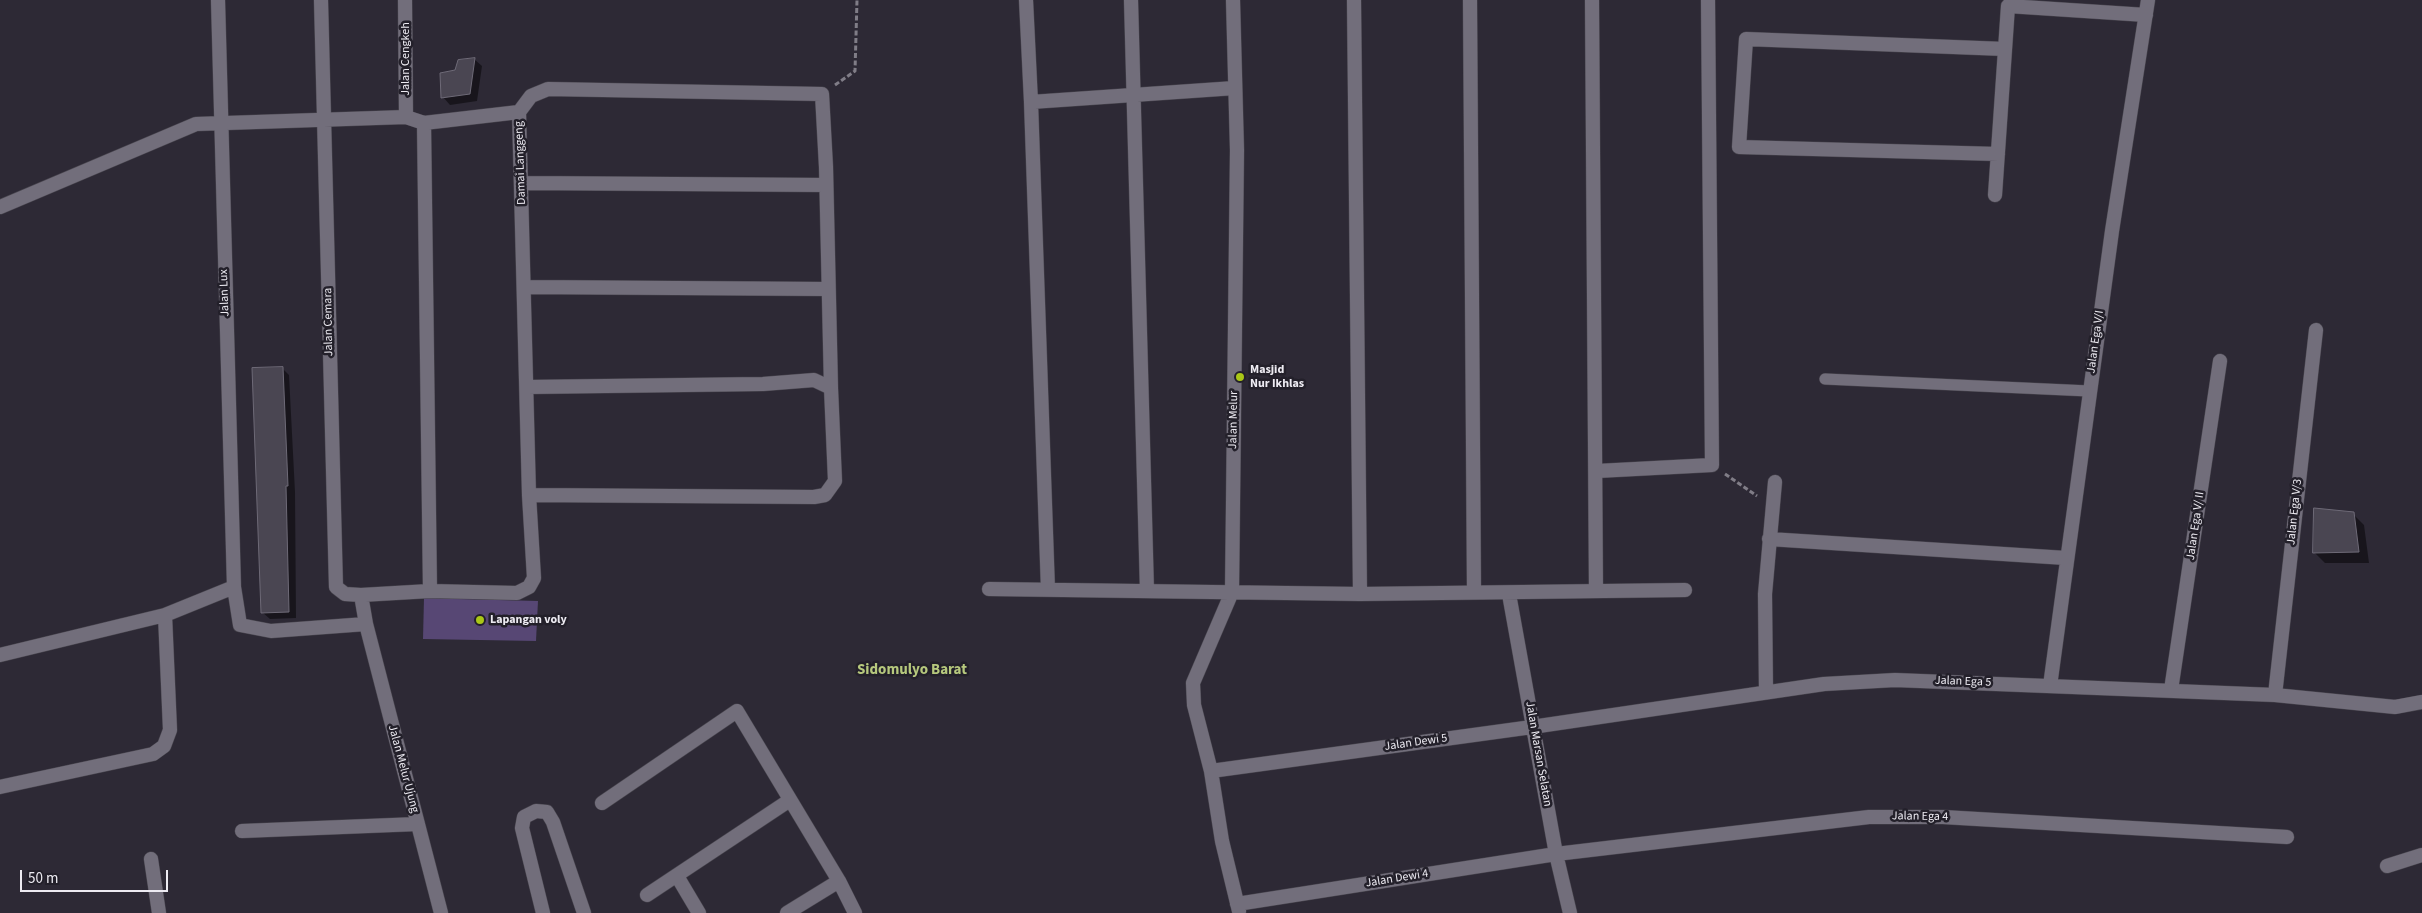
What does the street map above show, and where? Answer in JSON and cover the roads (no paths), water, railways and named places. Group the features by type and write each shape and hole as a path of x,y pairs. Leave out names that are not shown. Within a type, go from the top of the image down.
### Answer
{"street":[{"name":"Jalan Lux","path":"218,0 234,587 240,624 271,631 366,624"},
{"name":"Jalan Cemara","path":"321,0 336,587 345,594 361,594"},
{"name":"Jalan Cengkeh","path":"405,0 406,117"},
{"path":"1026,0 1048,590"},
{"path":"1131,0 1132,94 1136,156 1147,591"},
{"name":"Jalan Melur","path":"1232,0 1237,150 1232,592 1193,683 1194,705 1211,771 1222,841 1239,908"},
{"path":"1354,0 1360,594"},
{"path":"1470,0 1474,592"},
{"path":"1592,0 1597,471 1596,591"},
{"path":"1597,471 1712,465 1708,0"},
{"name":"Jalan Ega V/I","path":"2050,686 2089,391 2148,0"},
{"path":"1995,195 2008,6 2146,15"},
{"path":"1998,154 1739,147 1746,39 2005,49"},
{"path":"1031,102 1235,88"},
{"path":"519,112 531,96 548,89 822,94 826,184 827,289 835,481 825,495 814,497 528,495"},
{"name":"Damai Langgeng","path":"361,594 430,591 518,593 529,587 534,578 528,495 527,387 519,112 424,123"},
{"path":"0,207 196,124 406,117 424,123 430,591"},
{"path":"521,183 826,184"},
{"path":"524,287 827,289"},
{"name":"Jalan Ega V/3","path":"2274,695 2316,330"},
{"name":"Jalan Ega V/ II","path":"2171,690 2220,361"},
{"path":"527,387 763,384 814,380 831,388"},
{"path":"1766,692 1765,594 1775,482"},
{"path":"1769,539 2066,558"},
{"path":"0,655 165,615 234,587"},
{"path":"989,589 1360,594 1474,592 1509,594 1685,590"},
{"path":"361,594 366,624"},
{"name":"Jalan Marsan Selatan","path":"1509,594 1556,854 1570,913"},
{"path":"0,787 154,754 164,746 170,730 165,615"},
{"name":"Jalan Melur Ujung","path":"366,624 441,913"},
{"name":"Jalan Ega 5","path":"1532,727 1824,684 1895,680 2274,695 2395,707 2422,702"},
{"path":"602,804 737,712 839,881 855,913"},
{"name":"Jalan Dewi 5","path":"1211,771 1532,727"},
{"path":"646,895 790,800"},
{"path":"543,913 522,828 524,817 542,810 547,812 552,822 584,913"},
{"name":"Jalan Ega 4","path":"1556,854 1869,817 1906,816 2286,837"},
{"path":"242,831 418,824"},
{"name":"Jalan Dewi 4","path":"1239,908 1556,854"},
{"path":"2387,866 2422,856"},
{"path":"151,859 159,913"},
{"path":"677,876 699,913"},
{"path":"787,913 839,881"}],"lane":[{"path":"1825,379 2089,391"}],"place":[{"name":"Masjid Nur Ikhlas","path":"1240,377"},
{"name":"Lapangan voly","path":"480,620"}],"district":[{"name":"Sidomulyo Barat","path":"912,671"}]}
